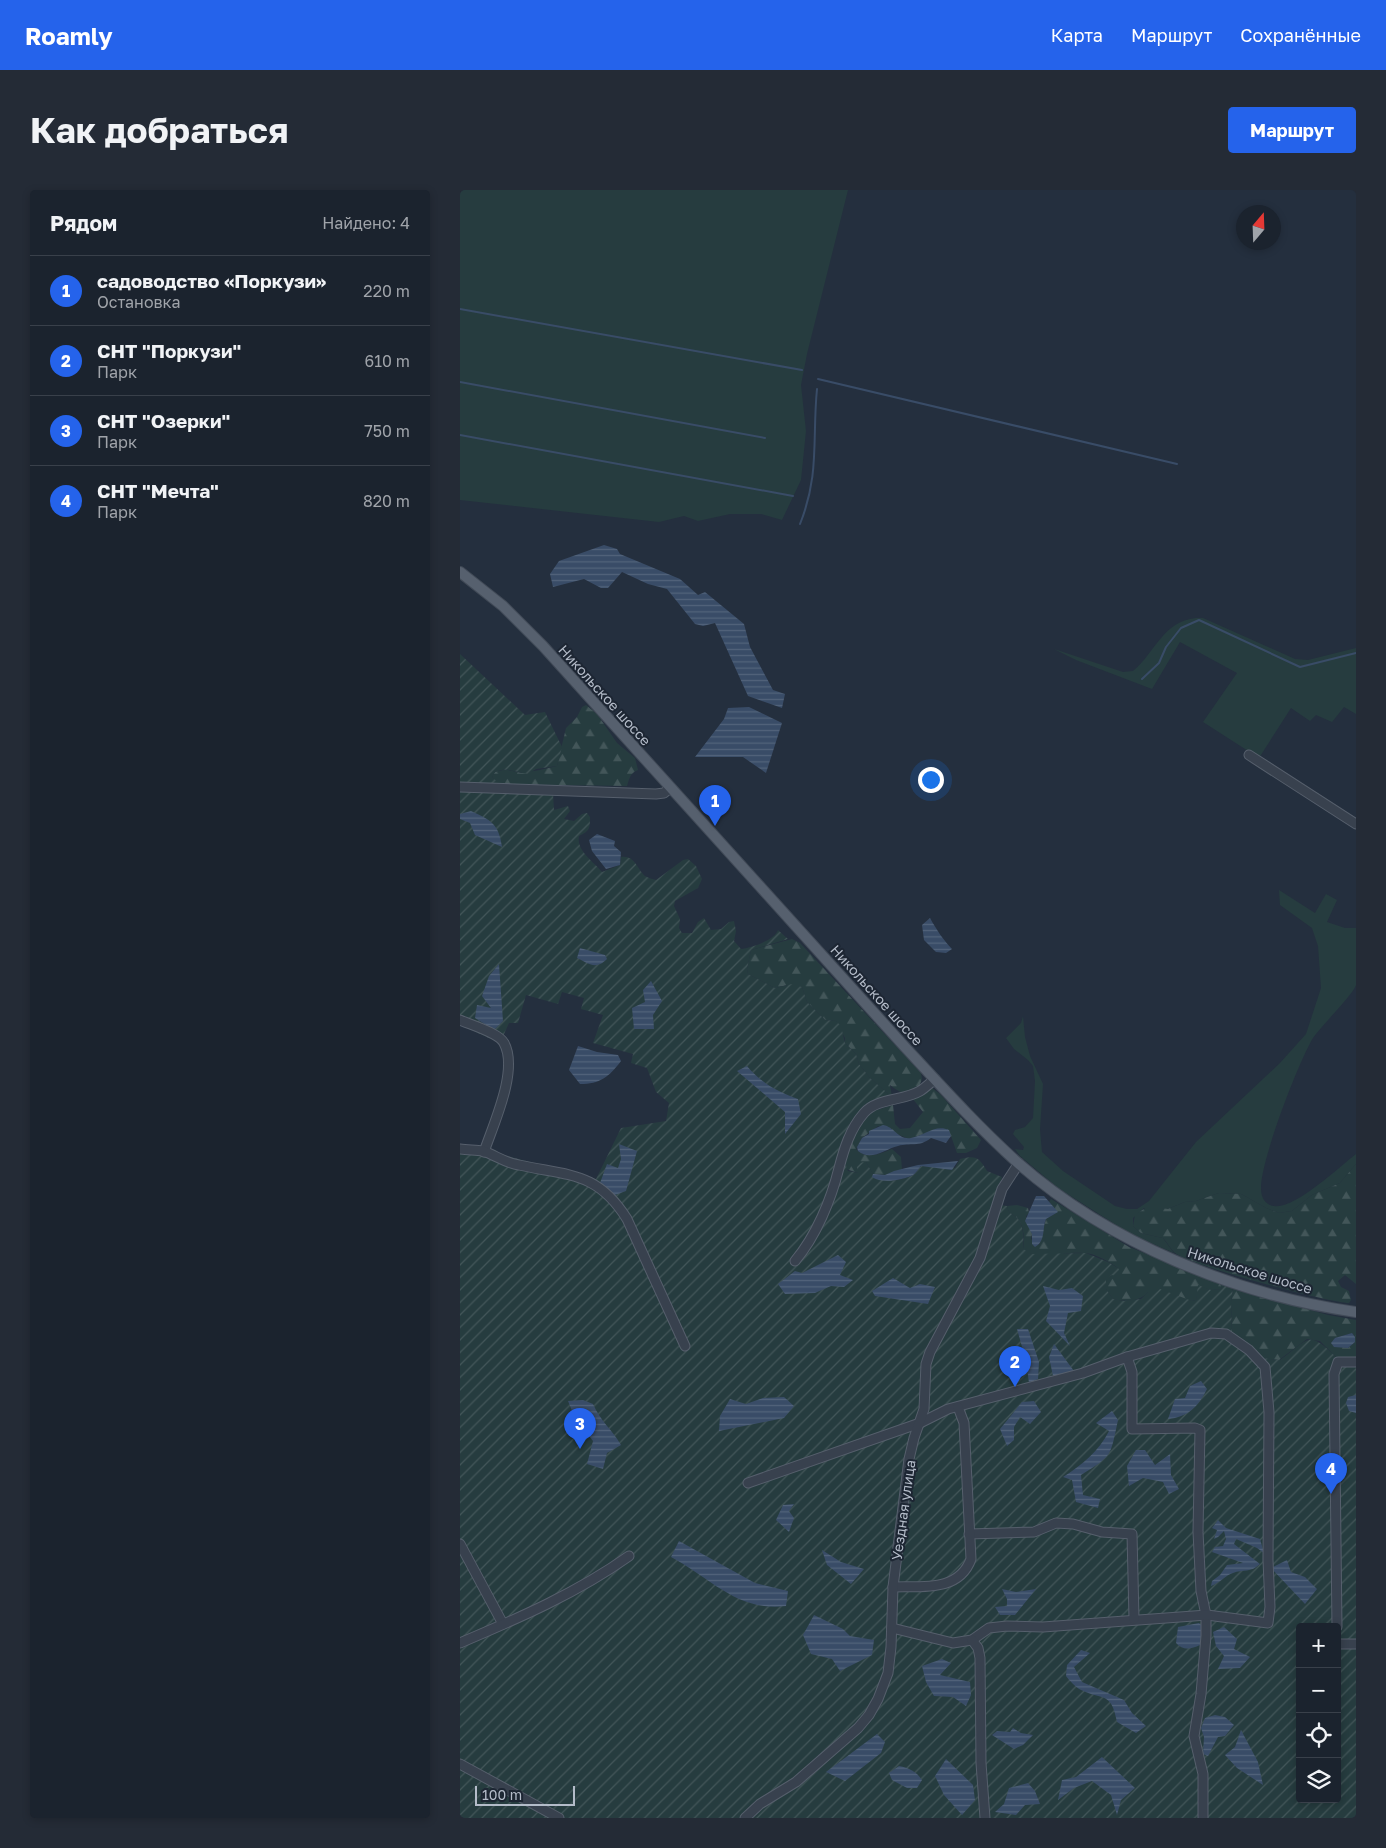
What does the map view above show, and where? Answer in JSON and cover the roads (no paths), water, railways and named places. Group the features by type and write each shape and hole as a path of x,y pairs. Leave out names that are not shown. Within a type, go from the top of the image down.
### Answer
{"main road":[{"name":"Никольское шоссе","path":"460,572 523,624 935,1079 977,1124 1019,1163 1088,1216 1149,1250 1237,1283 1320,1306 1356,1312"}],"street":[{"path":"1249,755 1356,824"},
{"path":"460,787 656,794 664,793 670,788"},
{"path":"460,1020 490,1033 504,1042 507,1052 509,1070 505,1090 484,1152"},
{"path":"795,1261 805,1249 822,1213 839,1168 842,1151 864,1113 875,1106 920,1091 935,1079"},
{"path":"460,1149 484,1152 519,1166 544,1169 587,1179 600,1188 619,1205 627,1219 685,1346"},
{"name":"Уездная улица","path":"748,1817 760,1804 796,1782 858,1728 869,1715 888,1673 892,1628 892,1587 909,1459 924,1410 926,1364 930,1352 980,1258 1002,1189 1019,1163"},
{"path":"748,1483 920,1423 928,1417 958,1407 1022,1387 1083,1373 1128,1357 1210,1333 1226,1334 1249,1350 1265,1368 1269,1412 1268,1560 1270,1607 1268,1623 1206,1615 1043,1627 989,1628 972,1640 953,1643 892,1628"},
{"path":"1128,1357 1132,1372 1132,1430 1195,1428 1200,1430 1198,1532 1201,1591 1206,1615 1202,1685 1194,1736 1202,1774 1203,1818"},
{"path":"1337,1623 1334,1374 1338,1362 1356,1362"},
{"path":"892,1587 941,1585 957,1580 968,1569 971,1559 964,1423 958,1407"},
{"path":"969,1534 1034,1532 1056,1523 1073,1524 1102,1532 1132,1534 1134,1619"},
{"path":"460,1544 503,1624"},
{"path":"460,1643 587,1584 629,1556"},
{"path":"972,1640 978,1648 980,1658 981,1763 985,1818"},
{"path":"1341,1644 1356,1644"},
{"path":"460,1764 559,1818"}],"water":[{"path":"604,545 617,549 620,554 680,579 698,595 705,592 744,624 750,647 773,690 785,694 782,708 748,696 715,623 703,626 695,624 667,589 648,584 622,572 608,588 601,588 584,579 553,587 550,574 559,561"},
{"path":"749,707 782,723 766,773 743,757 695,757 724,719 728,708"},
{"path":"471,811 493,824 499,833 502,847 475,835 470,823 460,819 460,814"},
{"path":"597,834 615,841 614,846 621,852 620,865 606,869 592,851 589,840"},
{"path":"930,918 940,935 952,949 946,953 936,952 924,940 922,925"},
{"path":"580,948 605,955 607,959 596,965 589,964 577,958"},
{"path":"499,964 503,1021 494,1030 475,1018 477,1005 491,1008 482,996 489,976"},
{"path":"651,981 662,1001 653,1015 654,1029 634,1029 632,1008 645,1002 643,990"},
{"path":"578,1046 597,1052 618,1055 621,1061 604,1079 593,1083 580,1084 569,1070"},
{"path":"747,1066 770,1086 798,1099 801,1114 785,1134 785,1112 737,1071"},
{"path":"883,1125 907,1138 916,1137 939,1128 949,1130 951,1136 946,1143 931,1138 922,1143 898,1146 873,1155 863,1154 858,1151 857,1147 862,1138 869,1134 869,1131"},
{"path":"619,1144 637,1151 626,1191 612,1196 600,1183 607,1164 618,1168 621,1159"},
{"path":"958,1161 952,1170 921,1166 913,1175 898,1180 887,1181 872,1177 873,1174 885,1175 918,1165"},
{"path":"1036,1196 1044,1196 1058,1212 1046,1219 1041,1241 1035,1247 1032,1244 1032,1234 1025,1221"},
{"path":"838,1255 846,1262 840,1275 853,1280 844,1287 831,1286 815,1293 785,1294 778,1284 795,1271 802,1273"},
{"path":"893,1278 910,1288 920,1284 935,1287 928,1304 875,1296 872,1291"},
{"path":"1043,1286 1059,1290 1072,1288 1083,1296 1081,1311 1068,1313 1064,1333 1070,1346 1046,1321 1050,1306"},
{"path":"1017,1329 1028,1329 1039,1362 1038,1379 1029,1383 1026,1361"},
{"path":"1352,1333 1355,1337 1355,1342 1348,1348 1334,1347 1331,1343 1335,1338"},
{"path":"1054,1344 1074,1371 1053,1376 1049,1357"},
{"path":"1201,1381 1207,1389 1196,1406 1181,1416 1168,1419 1175,1399 1185,1398 1190,1386"},
{"path":"1356,1395 1356,1413 1349,1411 1346,1403 1348,1397"},
{"path":"784,1397 794,1406 784,1418 719,1431 720,1416 730,1399 746,1404 763,1398"},
{"path":"583,1400 593,1404 599,1416 621,1445 607,1453 603,1469 587,1464 593,1441 575,1418 568,1401"},
{"path":"1034,1401 1041,1412 1030,1424 1020,1417 1014,1427 1014,1440 1007,1446 1000,1429 1022,1402"},
{"path":"1112,1411 1118,1420 1111,1448 1105,1459 1081,1475 1083,1495 1100,1499 1098,1508 1076,1502 1072,1480 1063,1477 1077,1468 1100,1445 1109,1431 1096,1423"},
{"path":"1136,1450 1145,1450 1155,1465 1170,1454 1171,1475 1179,1489 1169,1494 1163,1482 1143,1478 1129,1486 1127,1466"},
{"path":"794,1504 789,1511 794,1518 789,1532 776,1520 783,1505"},
{"path":"1218,1520 1226,1528 1260,1539 1264,1553 1236,1539 1234,1544 1260,1564 1250,1570 1230,1574 1211,1586 1212,1581 1220,1575 1227,1565 1243,1563 1212,1552 1215,1547 1223,1546 1226,1539 1224,1531 1214,1539 1217,1530 1212,1528"},
{"path":"679,1541 755,1583 788,1591 786,1606 753,1604 725,1592 671,1557"},
{"path":"822,1550 841,1562 864,1569 851,1584 827,1565"},
{"path":"1287,1560 1291,1572 1305,1577 1317,1589 1305,1604 1271,1568"},
{"path":"1002,1589 1016,1592 1036,1589 1015,1615 1000,1615 995,1607 1007,1606 1007,1599"},
{"path":"814,1615 843,1629 850,1636 874,1640 872,1655 840,1671 832,1659 811,1654 803,1635"},
{"path":"1199,1623 1202,1626 1200,1645 1187,1648 1181,1647 1176,1643 1178,1627"},
{"path":"1224,1627 1237,1639 1234,1649 1250,1657 1240,1668 1218,1669 1224,1656 1216,1646 1213,1632"},
{"path":"1081,1650 1090,1653 1074,1667 1082,1682 1124,1700 1132,1713 1146,1726 1136,1733 1117,1722 1115,1712 1109,1701 1081,1690 1069,1680 1066,1676 1067,1665"},
{"path":"942,1659 951,1663 940,1675 970,1682 971,1695 966,1706 953,1697 934,1696 926,1682 922,1666"},
{"path":"1215,1715 1225,1717 1234,1725 1225,1736 1218,1737 1208,1756 1203,1754 1204,1737 1201,1728 1205,1718"},
{"path":"1013,1728 1021,1733 1033,1735 1023,1745 1014,1749 992,1735 997,1731 1010,1732"},
{"path":"1241,1730 1258,1762 1263,1785 1237,1768 1225,1755 1235,1747"},
{"path":"877,1734 885,1742 881,1753 845,1781 826,1772"},
{"path":"1102,1757 1135,1788 1121,1800 1117,1815 1111,1795 1092,1781 1074,1788 1058,1800 1062,1780 1076,1777"},
{"path":"946,1759 973,1785 975,1800 962,1815 944,1795 935,1776"},
{"path":"899,1766 912,1770 920,1777 922,1780 917,1788 907,1788 892,1780 889,1773"},
{"path":"1028,1783 1035,1791 1040,1804 1025,1805 1016,1815 995,1812 1004,1804 1009,1788"}],"waterway":[{"path":"460,309 802,370"},
{"path":"818,379 1177,464"},
{"path":"460,382 765,438"},
{"path":"800,524 813,472 817,389"},
{"path":"460,435 793,496"},
{"path":"1142,679 1159,663 1166,647 1181,628 1199,620 1300,667 1356,653"}],"place":[{"name":"садоводство «Поркузи»","path":"715,826"},
{"name":"СНТ \"Поркузи\"","path":"1015,1387"},
{"name":"СНТ \"Озерки\"","path":"580,1449"},
{"name":"СНТ \"Мечта\"","path":"1331,1494"}]}
